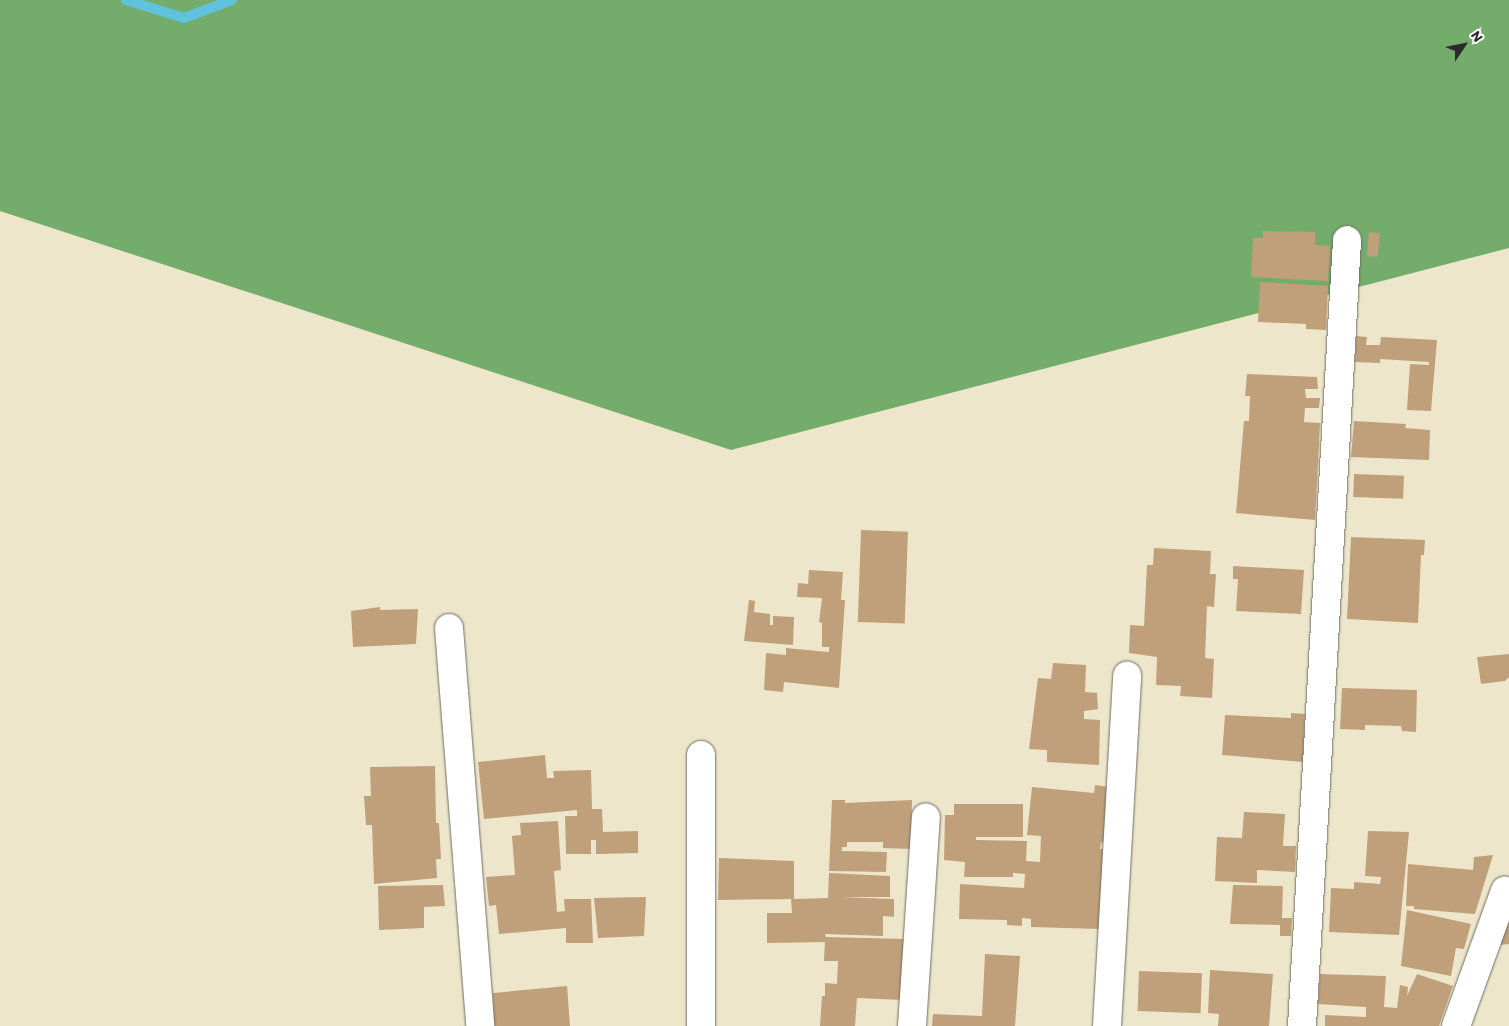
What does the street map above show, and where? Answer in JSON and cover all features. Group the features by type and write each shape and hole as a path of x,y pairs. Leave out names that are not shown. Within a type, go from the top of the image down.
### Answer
{"street":[{"path":"1302,1026 1347,240"},
{"path":"449,628 480,1026"},
{"path":"1107,1026 1127,676"},
{"path":"701,755 701,1026"},
{"path":"912,1026 926,817"},
{"path":"1456,1026 1504,891"}],"green space":[{"path":"0,0 1509,0 1509,248 731,450 0,211"}],"building":[{"path":"1263,231 1315,232 1315,245 1330,246 1328,281 1251,277 1253,238 1263,238"},
{"path":"1369,232 1380,233 1378,257 1367,256"},
{"path":"1260,282 1328,286 1326,330 1306,329 1306,324 1258,322"},
{"path":"1356,336 1367,337 1366,345 1380,345 1381,337 1437,340 1431,411 1407,410 1410,364 1429,365 1429,362 1380,359 1380,363 1355,362"},
{"path":"1247,374 1317,377 1318,389 1305,389 1306,398 1320,398 1319,408 1305,408 1304,422 1320,423 1315,520 1236,513 1244,421 1249,421 1250,396 1245,396"},
{"path":"1354,421 1406,424 1405,428 1430,430 1429,460 1351,457"},
{"path":"1354,474 1404,476 1403,499 1353,497"},
{"path":"861,530 908,532 905,624 858,622"},
{"path":"1351,537 1425,540 1424,555 1421,555 1418,623 1347,619"},
{"path":"1154,548 1211,551 1210,574 1216,574 1214,607 1207,606 1205,658 1214,659 1212,698 1180,696 1181,686 1156,685 1157,657 1129,653 1130,625 1144,626 1147,565 1153,565"},
{"path":"1233,566 1304,570 1301,614 1236,611 1238,579 1233,579"},
{"path":"809,570 843,572 841,600 845,600 839,688 784,682 783,692 764,690 766,653 786,655 786,648 829,652 829,647 822,647 822,623 819,622 822,598 797,597 798,583 808,584"},
{"path":"749,600 755,601 754,612 770,614 770,625 773,625 773,616 794,617 793,645 744,641"},
{"path":"380,607 380,610 418,609 416,644 353,647 351,611"},
{"path":"1509,654 1509,677 1505,681 1481,684 1477,657"},
{"path":"1053,663 1086,665 1085,692 1097,693 1098,709 1084,711 1084,719 1100,720 1099,765 1047,762 1047,750 1029,749 1038,678 1051,679"},
{"path":"1342,688 1417,690 1416,732 1402,731 1401,726 1365,725 1365,730 1340,729"},
{"path":"1291,713 1305,714 1303,762 1222,755 1225,715 1291,718"},
{"path":"545,755 547,778 554,778 553,771 591,770 592,809 602,809 603,832 638,831 638,853 596,854 596,840 591,840 591,854 566,854 565,816 577,816 577,810 484,819 478,762"},
{"path":"435,766 436,823 439,823 441,859 436,859 437,878 374,884 372,825 366,825 364,796 371,796 370,767"},
{"path":"1095,785 1109,787 1106,843 1101,842 1100,849 1105,849 1100,929 1031,927 1031,919 1022,918 1022,926 1007,925 1007,920 959,919 960,884 1024,888 1025,874 1013,873 1013,877 964,877 965,862 944,860 945,815 954,815 954,804 1023,804 1023,837 976,837 976,840 1027,841 1026,861 1040,862 1041,836 1027,835 1032,787 1094,793"},
{"path":"832,800 845,800 845,803 912,800 911,849 883,848 883,842 847,842 847,847 842,847 842,851 887,852 886,872 829,871"},
{"path":"1244,812 1285,814 1283,846 1296,846 1295,872 1257,870 1257,883 1215,881 1217,837 1242,838"},
{"path":"558,821 561,870 554,871 557,912 565,911 564,899 591,899 593,943 566,943 566,928 499,934 496,905 489,906 486,877 515,875 512,836 521,835 520,823"},
{"path":"1368,831 1409,832 1399,935 1329,932 1331,888 1354,889 1354,882 1380,884 1381,877 1365,876"},
{"path":"1493,855 1475,914 1414,909 1414,906 1406,906 1408,864 1473,870 1474,857"},
{"path":"719,858 794,861 794,899 828,898 829,873 890,876 890,897 839,897 894,899 894,917 883,916 883,936 825,934 826,937 906,939 903,1000 857,998 855,1026 820,1026 822,996 825,996 825,983 837,984 838,961 824,961 825,942 767,943 767,913 792,913 791,899 718,900"},
{"path":"443,885 445,906 424,907 424,928 379,930 378,886"},
{"path":"1233,885 1283,886 1282,918 1292,918 1291,936 1280,936 1280,925 1230,924"},
{"path":"646,897 644,936 598,938 594,898"},
{"path":"1407,910 1471,924 1464,949 1456,948 1451,976 1401,966"},
{"path":"1509,919 1509,944 1500,945"},
{"path":"985,954 1020,956 1015,1026 932,1026 933,1014 982,1016"},
{"path":"1210,970 1273,974 1269,1026 1218,1026 1219,1014 1208,1013"},
{"path":"1139,971 1202,973 1201,1013 1138,1011"},
{"path":"1320,974 1386,976 1384,1007 1397,1008 1400,985 1408,987 1407,996 1417,974 1453,986 1439,1026 1325,1026 1325,1015 1366,1017 1366,1007 1318,1004"},
{"path":"567,986 570,1026 494,1026 493,993"}],"waterway":[{"path":"126,0 184,18 232,0"}]}
